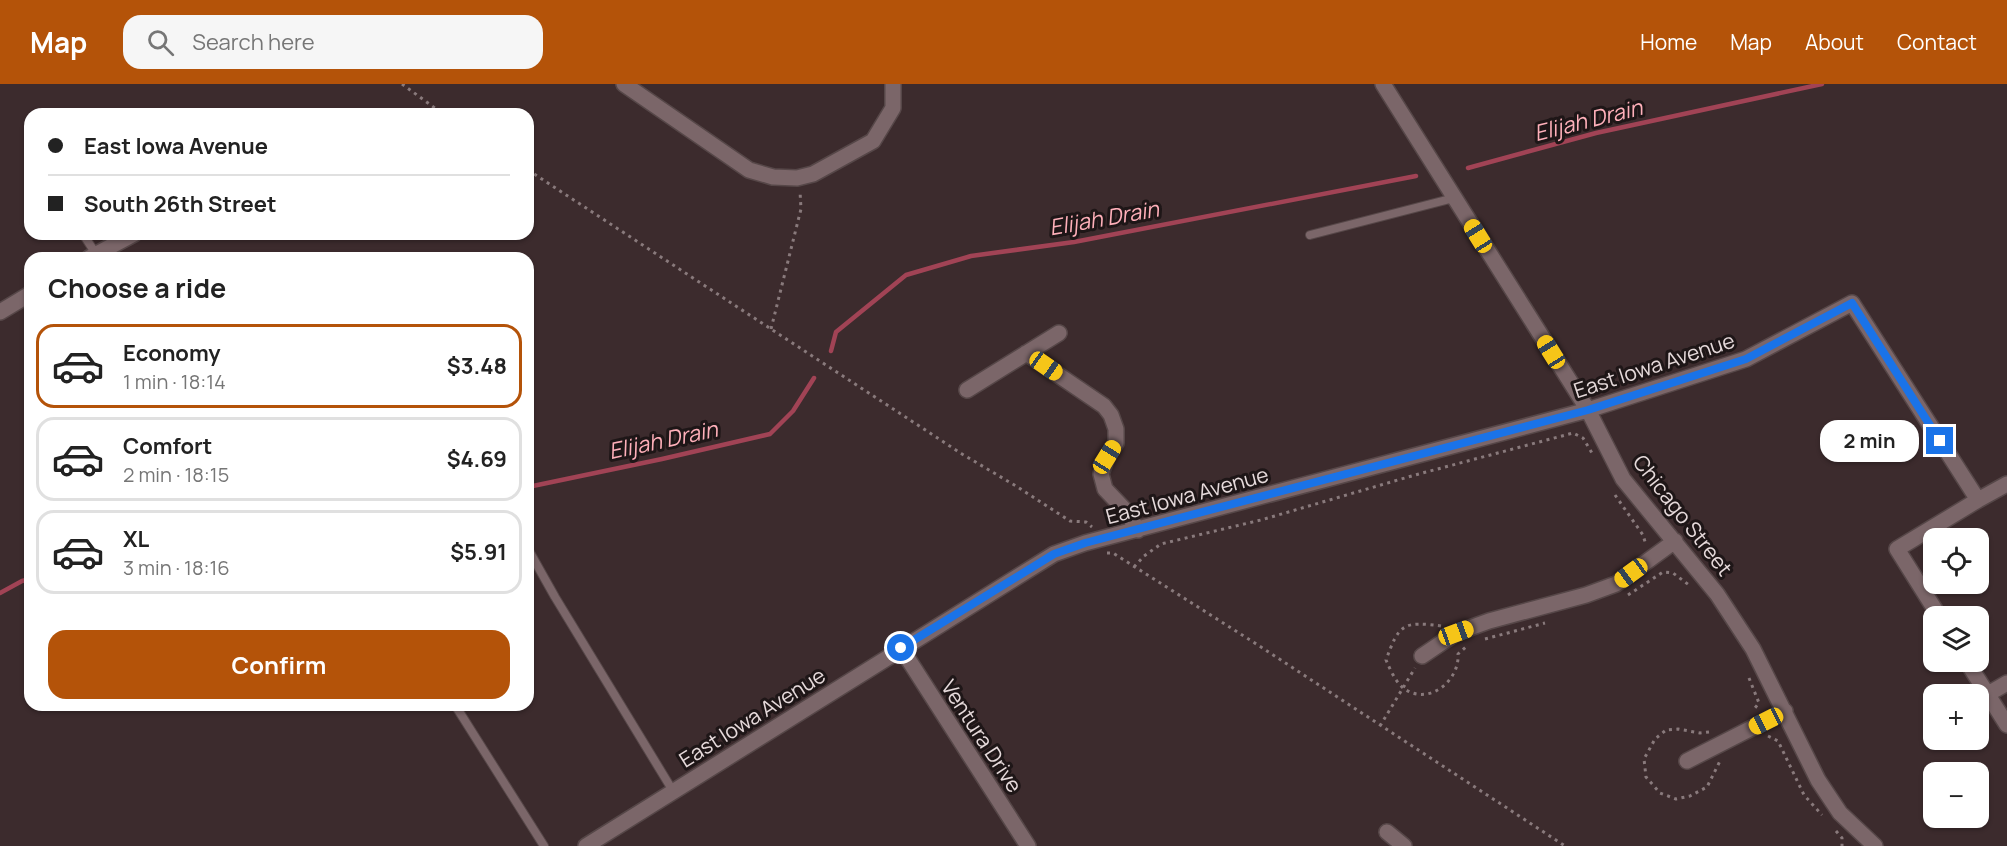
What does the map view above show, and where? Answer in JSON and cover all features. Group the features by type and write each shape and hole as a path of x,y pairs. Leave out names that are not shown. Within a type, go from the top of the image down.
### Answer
{"street":[{"path":"624,84 749,170 773,177 797,178 813,174 873,141 893,108 893,84"},
{"name":"Chicago Street","path":"1383,84 1588,410 1623,479 1718,594 1753,650 1818,780 1840,813 1872,845"},
{"path":"100,252 123,240"},
{"path":"0,312 24,298"},
{"name":"East Iowa Avenue","path":"586,846 1054,554 1085,543 1588,410 1746,359 1852,303 1978,500"},
{"path":"967,390 1059,333"},
{"path":"1026,353 1104,406 1111,415 1116,429 1116,443 1107,457 1101,474 1106,489 1124,509 1138,530"},
{"path":"1933,606 1897,549 2007,484"},
{"path":"1422,656 1456,633 1616,584 1675,541"},
{"name":"Ventura Drive","path":"901,648 1028,846"},
{"path":"1989,693 2007,682"},
{"path":"1989,696 2007,725"},
{"path":"1687,761 1785,711"},
{"path":"1387,832 1404,846"}],"lane":[{"path":"1310,235 1454,198"},
{"path":"534,560 674,791"},
{"path":"459,711 543,846"}],"path":[{"path":"402,84 435,108"},
{"path":"534,174 962,454 1070,521 1086,522 1091,525 1093,531"},
{"path":"771,329 801,209 797,178"},
{"path":"1100,554 1113,553 1565,846"},
{"path":"1380,726 1422,656"}],"waterway":[{"name":"Elijah Drain","path":"1468,168 1596,133 1822,84"},
{"name":"Elijah Drain","path":"831,351 836,332 906,275 971,256 1074,242 1416,176"},
{"name":"Elijah Drain","path":"534,486 770,434 793,411 814,378"},
{"name":"Elijah Drain","path":"0,593 24,580"}],"route":[{"path":"901,648 1054,554 1085,543 1588,410 1746,359 1852,303 1940,441"}]}
